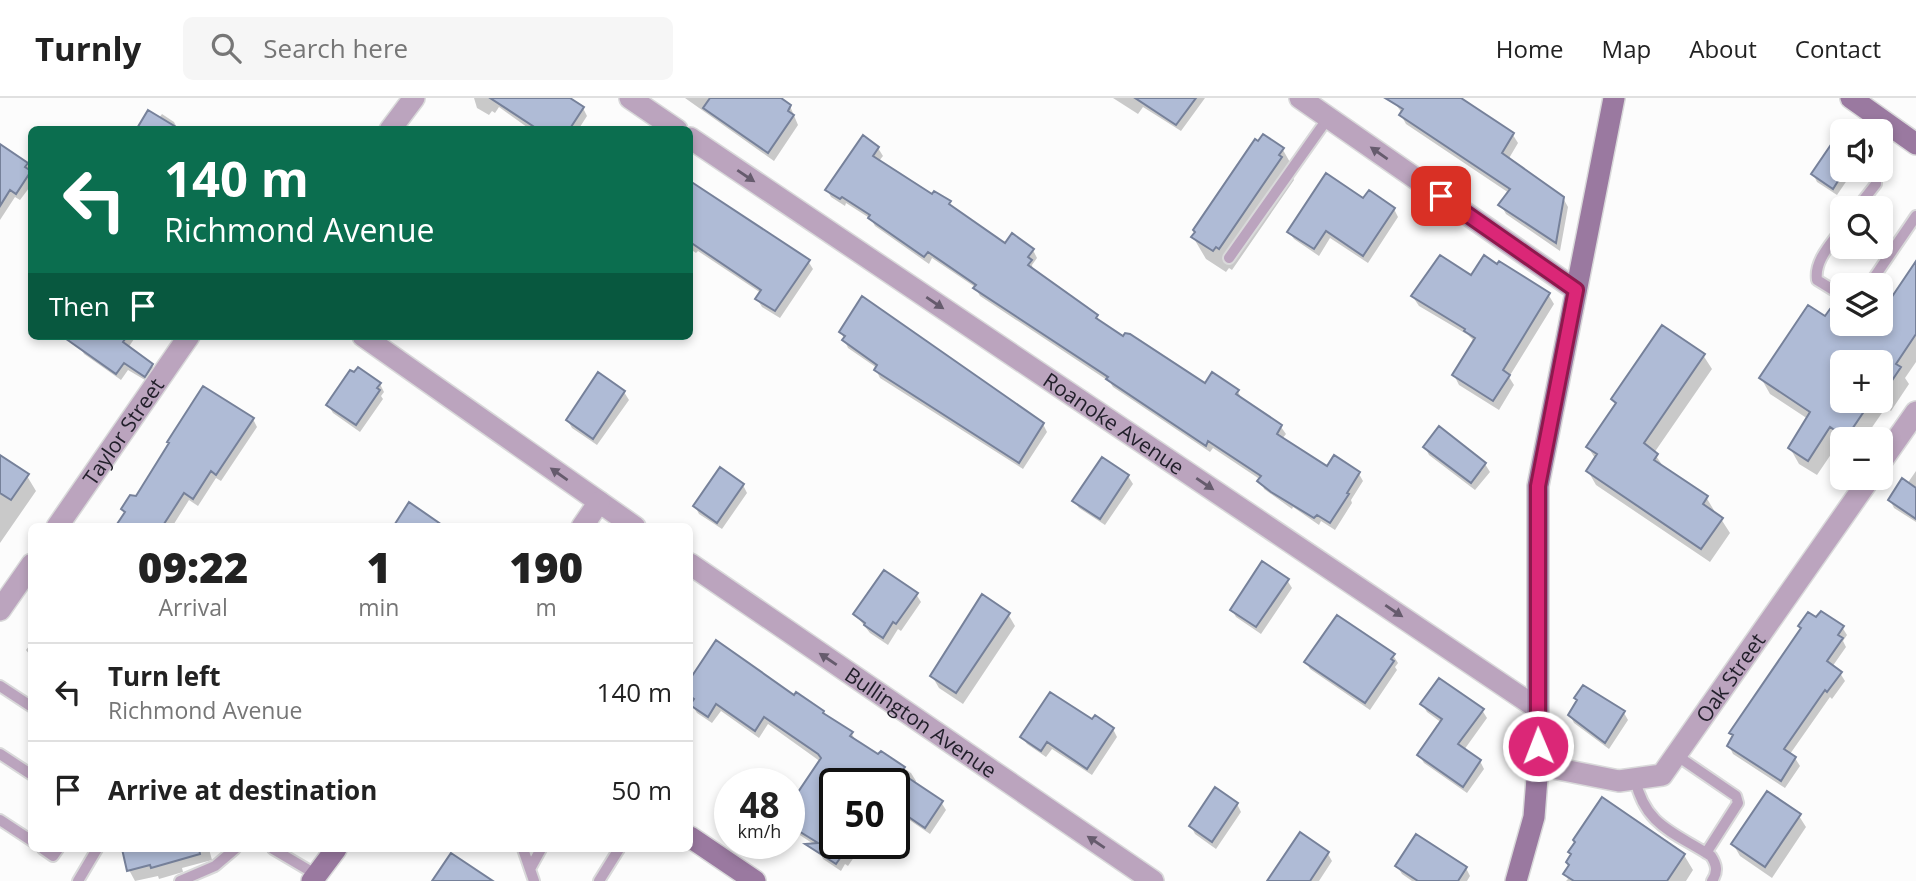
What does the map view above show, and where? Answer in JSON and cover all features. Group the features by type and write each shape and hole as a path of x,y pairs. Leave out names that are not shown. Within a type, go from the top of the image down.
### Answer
{"main road":[{"path":"1521,879 1534,817 1538,765 1538,486 1614,98"},
{"path":"1851,98 1873,119"},
{"path":"1893,134 1916,144"},
{"path":"693,839 755,881"},
{"path":"315,878 334,852"}],"street":[{"path":"393,126 414,98"},
{"path":"630,98 671,126"},
{"path":"1300,98 1576,290"},
{"name":"Roanoke Avenue","path":"693,140 1537,708"},
{"name":"Taylor Street","path":"60,523 186,340"},
{"path":"369,340 629,523"},
{"path":"1893,445 1916,412"},
{"name":"Oak Street","path":"1538,765 1619,781 1662,775 1862,490"},
{"path":"585,523 599,502"},
{"name":"Bullington Avenue","path":"693,566 1153,881"},
{"path":"0,610 28,570"}],"lane":[{"path":"1229,258 1328,118"},
{"path":"1877,273 1916,216"},
{"path":"1830,246 1816,272 1817,280 1830,288"},
{"path":"0,686 28,704"},
{"path":"0,754 28,772"},
{"path":"1676,755 1736,796 1738,803 1706,853"},
{"path":"1635,779 1639,795 1651,817 1706,853 1716,863 1716,875 1712,881"},
{"path":"0,820 28,838"},
{"path":"84,880 96,852"},
{"path":"180,881 215,866 231,852"},
{"path":"277,852 315,878"},
{"path":"524,852 534,881"},
{"path":"530,869 539,852"},
{"path":"598,881 618,852"}],"building":[{"path":"490,98 570,98 584,107 572,126 533,126"},
{"path":"710,98 781,98 791,105 788,111 794,115 768,153 703,108"},
{"path":"1135,98 1196,98 1176,125"},
{"path":"1385,98 1461,98 1514,133 1502,153 1564,197 1556,243 1498,205 1510,189 1399,115 1403,109"},
{"path":"148,110 174,126 138,126"},
{"path":"1263,134 1284,148 1279,155 1282,157 1219,249 1216,247 1213,251 1191,237 1195,232 1193,230 1255,139 1258,141"},
{"path":"863,135 879,147 873,156 932,194 934,191 951,201 949,204 1005,243 1012,233 1034,249 1028,257 1032,260 1028,265 1098,315 1096,318 1123,336 1125,333 1130,334 1205,383 1212,372 1239,390 1236,394 1282,425 1277,434 1327,466 1334,455 1360,472 1330,523 1317,515 1314,518 1271,492 1257,481 1261,476 1208,441 1206,446 1106,379 1108,377 973,288 976,285 928,252 924,257 868,218 870,215 842,197 840,199 825,190"},
{"path":"0,144 28,163 25,167 28,169 28,176 16,194 10,190 0,206"},
{"path":"1830,146 1830,182 1837,182 1833,189 1811,174"},
{"path":"1326,173 1363,198 1369,190 1395,208 1363,256 1326,231 1314,249 1287,232"},
{"path":"693,183 810,260 775,311 755,299 761,290 693,244"},
{"path":"1440,255 1471,275 1484,255 1497,264 1499,261 1550,293 1503,370 1510,375 1493,401 1452,375 1475,338 1411,296"},
{"path":"1916,261 1916,334 1896,364 1901,367 1893,379 1893,350 1830,350 1830,413 1863,413 1853,427 1830,427 1808,461 1788,448 1810,412 1759,378 1808,305 1825,316 1830,309 1830,336 1893,336 1893,295"},
{"path":"862,296 1044,423 1019,463 874,370 877,365 842,340 845,336 839,332"},
{"path":"1662,325 1705,354 1644,443 1658,454 1654,460 1708,496 1703,504 1723,518 1701,549 1586,471 1597,454 1586,447 1616,403 1611,399"},
{"path":"68,340 124,340 123,342 153,364 145,377 124,363 116,374"},
{"path":"358,367 381,383 377,388 380,390 356,425 326,405 350,370 354,372"},
{"path":"598,372 625,391 593,439 566,420"},
{"path":"203,386 254,418 216,475 211,471 193,499 184,493 165,523 118,523 125,512 121,509 130,495 136,496 169,443 167,442"},
{"path":"1439,426 1486,463 1471,483 1423,447"},
{"path":"0,455 29,474 11,500 0,493"},
{"path":"1102,457 1129,475 1100,519 1072,501"},
{"path":"720,467 744,484 717,523 693,506"},
{"path":"1902,478 1916,488 1916,519 1888,500"},
{"path":"409,502 439,523 396,523"},
{"path":"1262,561 1289,579 1256,627 1230,610"},
{"path":"884,570 918,593 883,638 853,614"},
{"path":"982,594 1010,613 956,693 930,676"},
{"path":"1821,611 1844,626 1838,635 1843,638 1827,661 1842,672 1827,692 1825,690 1784,749 1796,757 1781,781 1727,746 1733,735 1729,733 1801,628 1798,626 1808,612 1816,617"},
{"path":"1337,615 1395,654 1391,659 1394,661 1365,703 1304,662"},
{"path":"716,640 794,695 796,692 824,711 823,713 853,732 850,736 878,754 881,751 905,767 819,768 819,853 805,844 818,843 805,835 805,782 821,758 818,754 764,717 755,731 716,704 708,717 693,707 693,674"},
{"path":"1439,678 1484,709 1458,744 1481,760 1463,787 1417,755 1442,719 1420,704"},
{"path":"1583,685 1625,711 1605,743 1568,715 1577,700 1574,698"},
{"path":"1050,692 1092,719 1095,715 1114,728 1087,769 1047,742 1041,751 1020,737"},
{"path":"910,779 943,801 925,828 910,818"},
{"path":"1215,787 1238,803 1212,842 1189,826"},
{"path":"1767,791 1801,814 1765,867 1731,844"},
{"path":"1602,797 1685,854 1667,881 1574,881 1563,874 1569,865 1566,862 1571,854 1568,852 1575,842 1573,840"},
{"path":"1300,832 1329,852 1310,881 1267,881"},
{"path":"1416,834 1467,867 1458,881 1418,881 1395,866"},
{"path":"123,852 200,852 151,868 150,865 127,871"},
{"path":"451,853 493,881 432,881"}],"route":[{"path":"1441,196 1576,290 1538,486 1538,746"}]}
